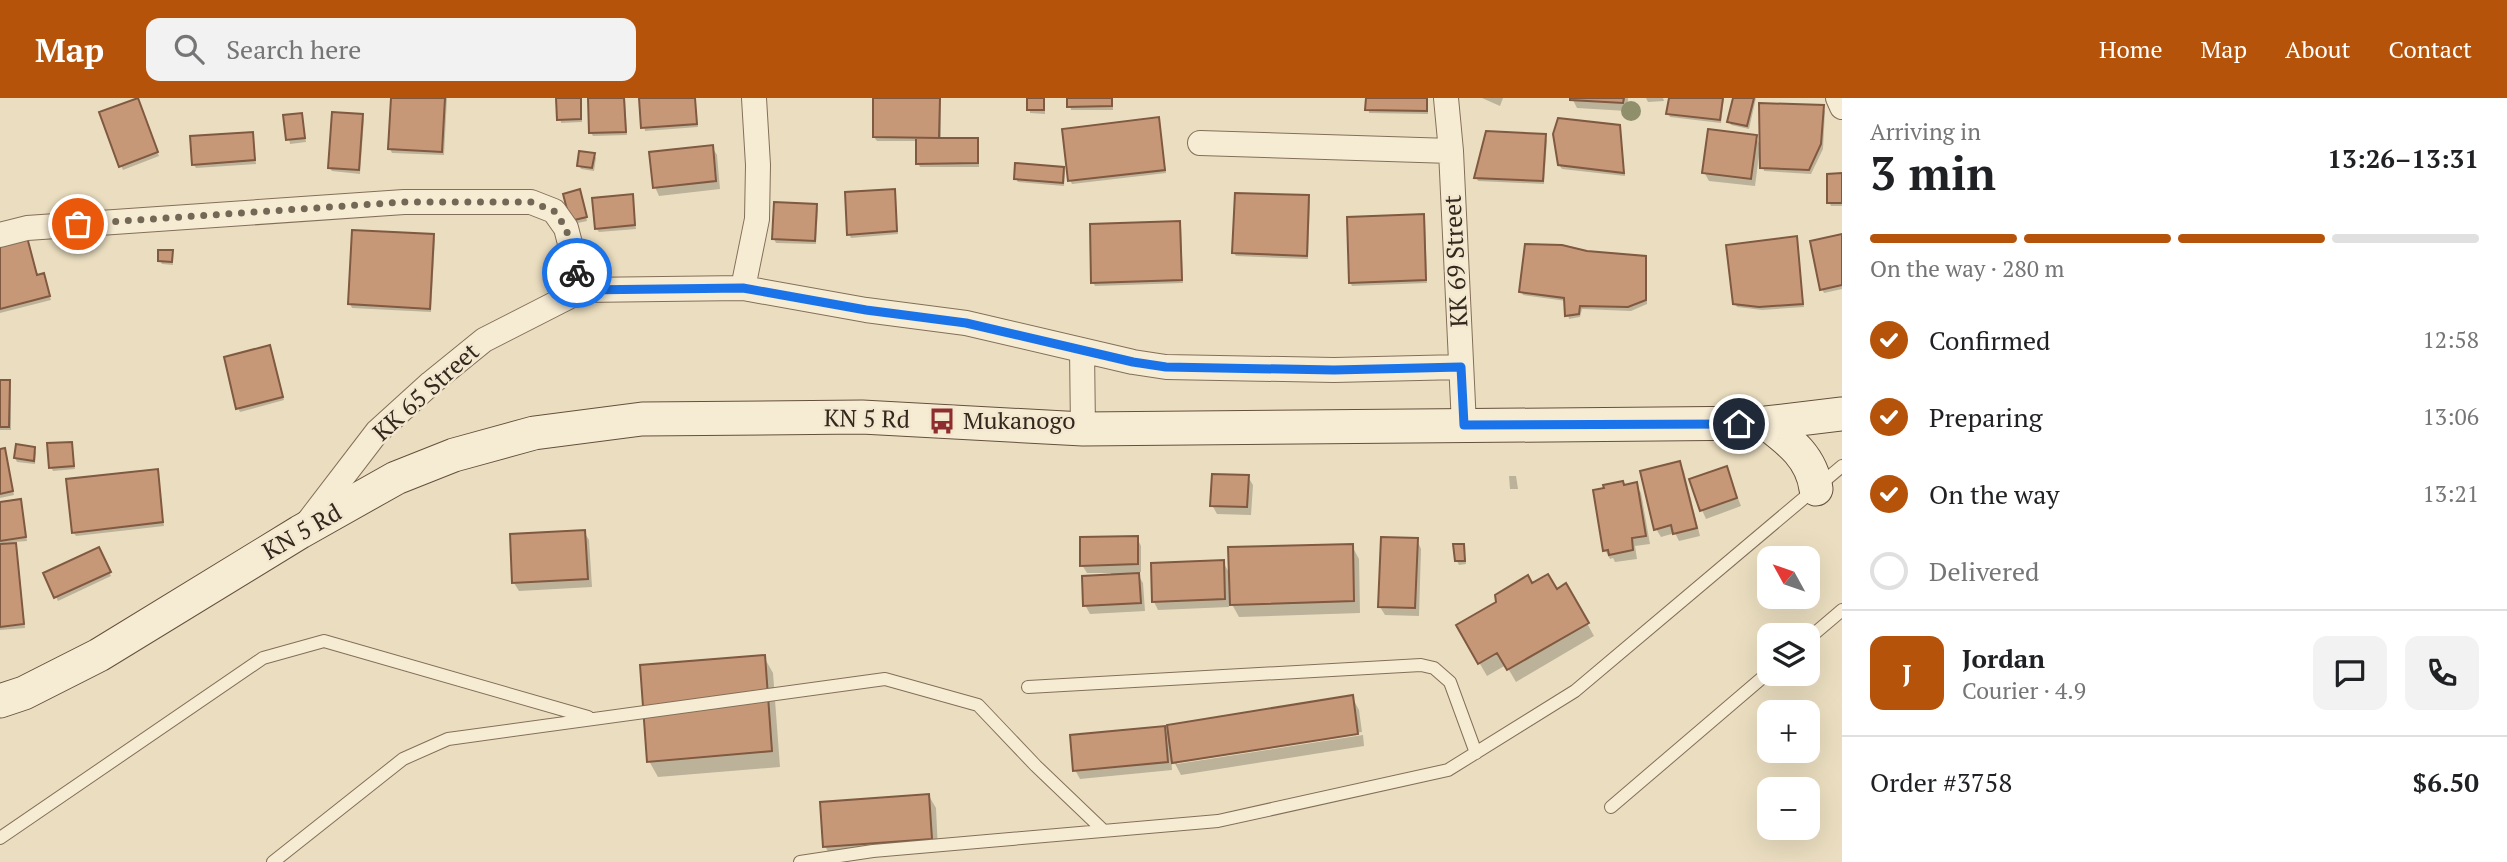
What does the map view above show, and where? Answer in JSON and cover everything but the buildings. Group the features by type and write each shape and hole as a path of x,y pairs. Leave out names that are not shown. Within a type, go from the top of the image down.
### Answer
{"main road":[{"name":"KN 5 Rd","path":"0,701 24,693 99,655 300,532 396,478 454,454 534,433 642,419 863,418 1083,429 1766,424 1842,414"},
{"path":"1766,424 1788,440 1804,457 1812,469 1816,489"}],"street":[{"path":"743,288 757,219 758,165 754,98"},
{"name":"KK 69 Street","path":"1446,98 1464,425"},
{"path":"1838,98 1842,107"},
{"path":"1200,143 1451,151"},
{"path":"0,235 27,228 404,202 531,202 554,211 566,228 582,290 743,288 866,310 966,323 1133,362 1166,367 1334,370 1461,367"},
{"name":"KK 65 Street","path":"300,532 377,432 431,383 484,340 582,290"},
{"path":"1082,350 1083,429"}],"lane":[{"path":"800,862 873,851 1218,821 1448,770 1575,691 1842,466"},
{"path":"1820,629 1842,610"},
{"path":"0,838 263,658 324,641 596,719"},
{"path":"1028,687 1421,665 1434,668 1450,682 1476,753"},
{"path":"273,862 403,759 448,739 885,679 978,705 1036,766 1104,831"},
{"path":"1611,807 1757,682"}],"way so far":[{"path":"78,224 404,202 531,202 554,211 566,228 577,273"}],"place":[{"name":"Mukanogo","path":"942,421"}],"route":[{"path":"577,273 582,290 743,288 866,310 966,323 1133,362 1166,367 1334,370 1461,367 1464,425 1739,424"}]}
